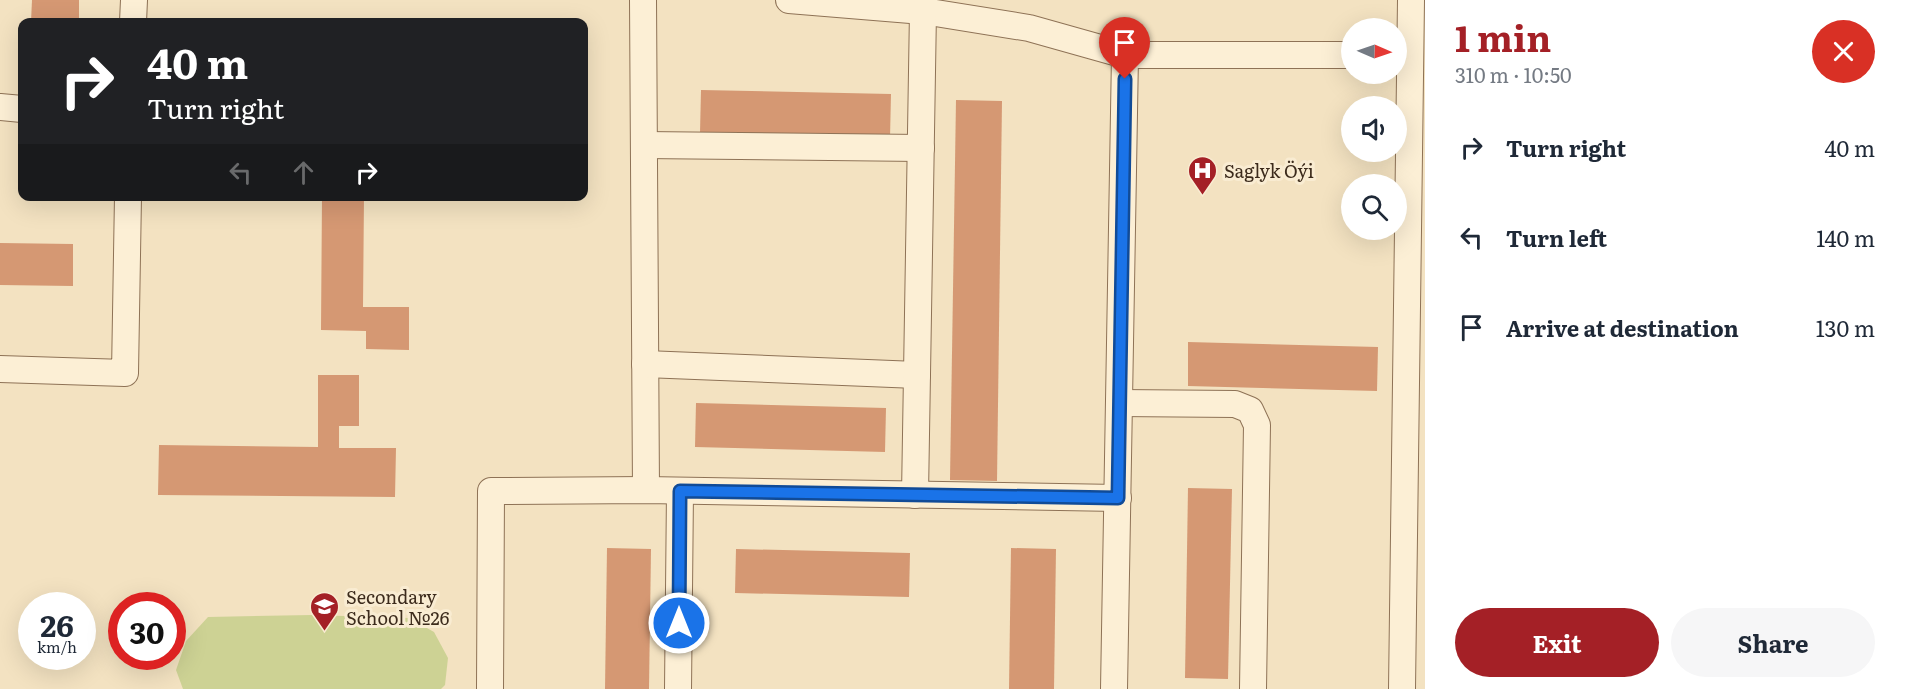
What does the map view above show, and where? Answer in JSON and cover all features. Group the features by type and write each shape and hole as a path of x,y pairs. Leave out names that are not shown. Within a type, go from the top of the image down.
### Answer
{"street":[{"path":"133,18 134,0"},
{"path":"643,0 646,490"},
{"path":"789,0 923,12 1029,28 1125,56 1341,55"},
{"path":"1402,689 1415,311 1411,0"},
{"path":"915,495 923,12"},
{"path":"1114,689 1125,56"},
{"path":"0,107 18,109"},
{"path":"644,145 921,148"},
{"path":"0,369 124,373 128,201"},
{"path":"645,364 917,375"},
{"path":"1119,403 1235,404 1250,410 1257,425 1253,689"},
{"path":"490,689 491,491 646,490 1118,498"},
{"path":"678,689 680,491"}],"green space":[{"path":"312,615 409,618 434,632 448,658 445,685 441,689 183,689 176,670 186,670 186,641 208,617"}],"building":[{"path":"32,0 79,0 79,18 31,18"},
{"path":"701,90 891,94 890,138 700,133"},
{"path":"956,100 1002,101 997,481 950,480"},
{"path":"322,201 364,201 363,307 409,307 409,350 366,349 366,331 321,330"},
{"path":"0,243 73,244 73,286 0,285"},
{"path":"1188,342 1378,347 1377,391 1188,386"},
{"path":"318,375 359,375 359,426 339,426 339,448 396,448 395,497 158,495 159,445 318,447"},
{"path":"696,403 886,408 885,452 695,447"},
{"path":"1188,488 1232,489 1228,679 1185,678"},
{"path":"607,548 651,549 649,689 605,689"},
{"path":"1011,548 1056,549 1054,689 1009,689"},
{"path":"736,549 910,553 909,597 735,593"}],"place":[{"name":"Saglyk Öýi","path":"1203,196"},
{"name":"Secondary School №26","path":"325,632"}],"route":[{"path":"679,623 680,491 1118,498 1125,79"}]}
